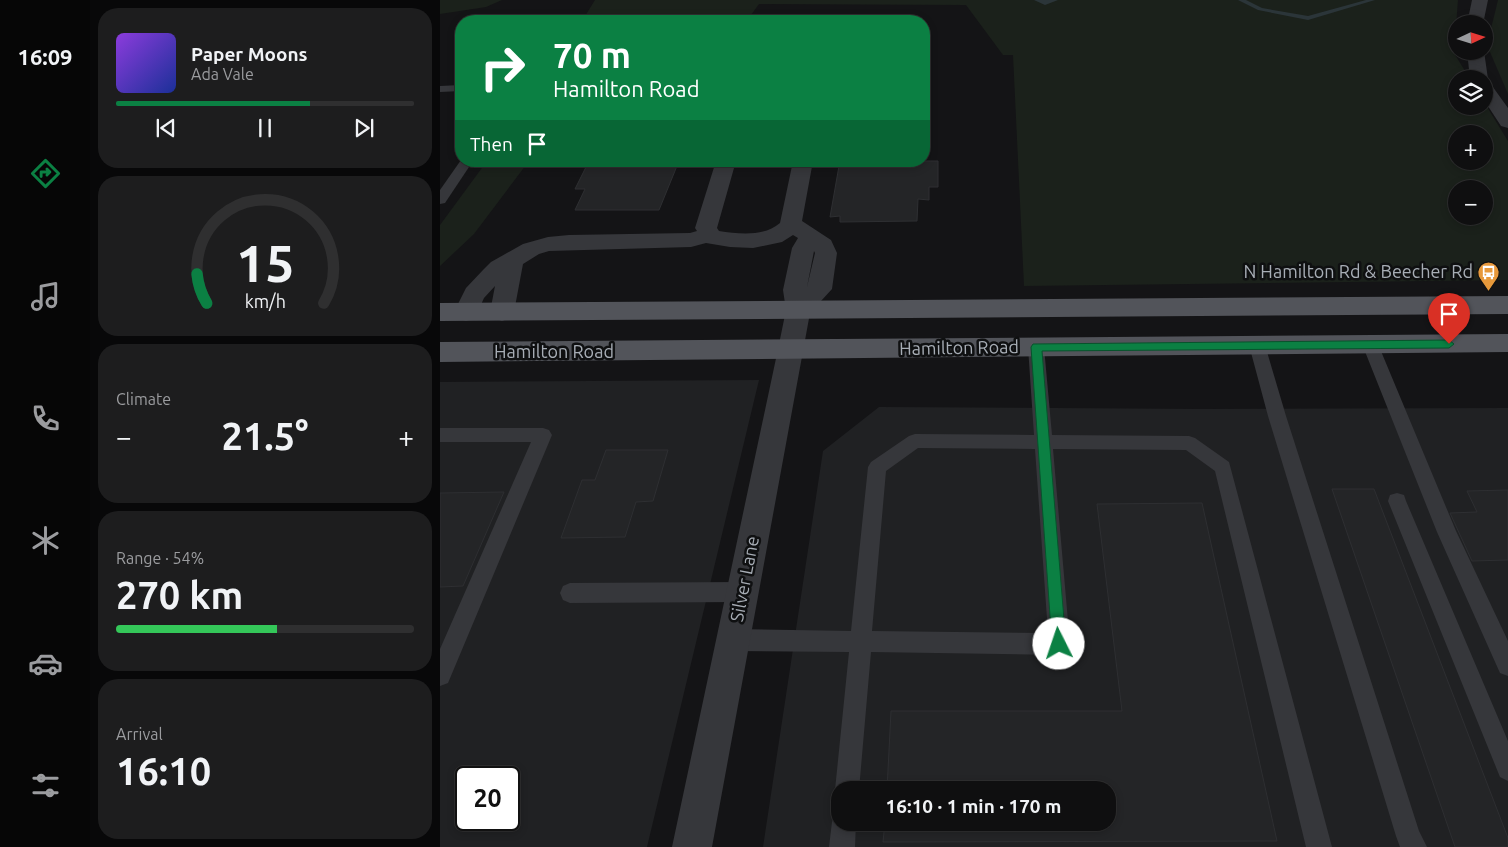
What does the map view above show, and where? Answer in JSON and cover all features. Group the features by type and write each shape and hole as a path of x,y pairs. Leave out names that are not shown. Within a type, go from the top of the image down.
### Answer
{"main road":[{"path":"440,312 1508,305"},
{"name":"Hamilton Road","path":"440,352 1508,343"}],"street":[{"path":"1477,15 1480,0"},
{"path":"1493,100 1508,122"},
{"path":"724,167 706,228 712,237 728,241 757,240 778,234 789,225 801,167"},
{"path":"789,225 799,228 823,245 826,252 820,289 798,310"},
{"path":"466,312 474,294 500,268 531,249 548,244 691,240 710,234"},
{"path":"502,312 512,270 512,260"},
{"name":"Silver Lane","path":"692,847 798,310"}],"lane":[{"path":"440,89 455,88"},
{"path":"440,200 463,167"},
{"path":"1370,344 1447,532 1508,665"},
{"path":"1257,345 1405,826 1414,847"},
{"path":"733,640 1059,644 1036,347"},
{"path":"440,435 543,435 440,675"},
{"path":"848,781 878,467 915,441 1189,443 1223,467 1319,847"},
{"path":"1398,501 1508,770"},
{"path":"570,593 742,592"},
{"path":"842,847 843,831"}],"shaded area":[{"path":"440,0 502,0 486,7 440,14"},
{"path":"595,0 1458,0 1457,15 1448,15 1448,60 1458,60 1464,70 1448,70 1448,115 1492,115 1508,141 1508,280 1024,286 1013,55 1003,55 966,5 759,4 751,15 586,15"},
{"path":"1498,0 1508,0 1508,94 1493,59 1493,20"},
{"path":"483,167 524,167 474,234 440,266 440,225"},
{"path":"759,380 647,847 440,847 440,382"},
{"path":"879,407 1508,408 1508,847 763,847 823,451"}],"building":[{"path":"930,161 938,161 938,187 929,187 929,200 918,199 917,221 840,222 840,216 830,217 839,167 930,167"},
{"path":"586,167 677,167 659,210 575,210 585,189 575,189"},
{"path":"606,450 668,450 653,501 636,502 625,537 561,538 582,480 595,480"},
{"path":"1332,489 1374,489 1508,838 1508,847 1455,847"},
{"path":"1508,490 1508,560 1472,561 1450,513 1477,512 1467,491"},
{"path":"504,492 463,586 440,587 440,493"},
{"path":"1202,503 1277,841 883,842 884,831 1116,831 1116,781 887,781 891,711 1122,711 1097,504"}],"waterway":[{"path":"1037,0 1045,3 1055,0"},
{"path":"1241,0 1260,9 1308,18 1372,0"}],"place":[{"name":"N Hamilton Rd & Beecher Rd","path":"1489,291"}],"route":[{"path":"1059,644 1036,347 1449,344"}]}
